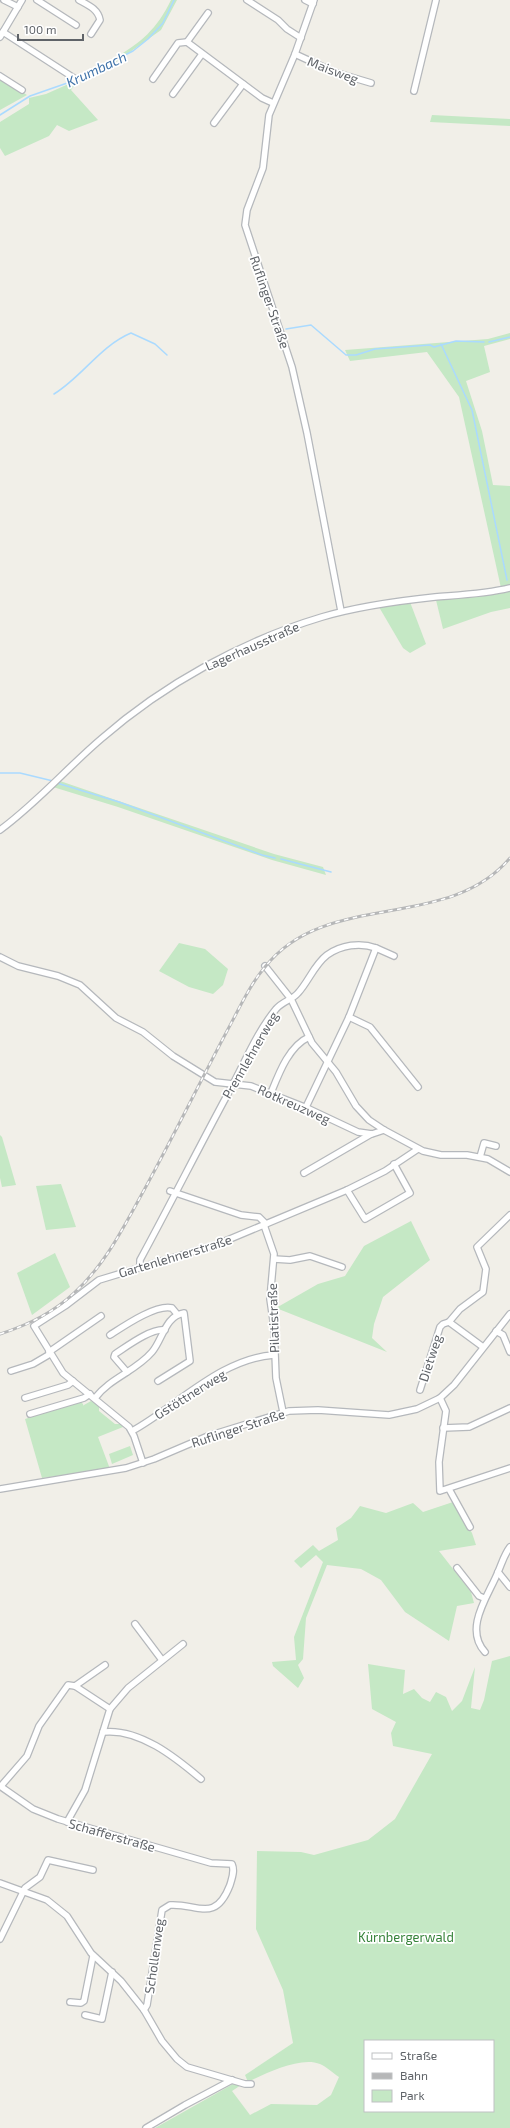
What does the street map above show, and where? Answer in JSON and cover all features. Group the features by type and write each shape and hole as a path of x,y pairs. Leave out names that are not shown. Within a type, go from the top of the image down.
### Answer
{"street":[{"path":"4,0 18,7"},
{"path":"22,0 2,35 74,78"},
{"path":"38,0 76,25"},
{"path":"79,0 93,8 100,17 100,20 91,34"},
{"path":"246,0 278,20 287,29 301,38"},
{"path":"305,0 314,2"},
{"path":"414,91 436,0"},
{"name":"Ruflinger Straße","path":"314,2 295,54 267,121 263,168 247,210 245,225 292,367 307,433 341,611"},
{"path":"187,42 208,13"},
{"path":"153,79 178,43 187,42 262,98 274,103"},
{"path":"173,94 202,54"},
{"name":"Maisweg","path":"295,54 334,72 371,83"},
{"path":"0,76 22,90"},
{"path":"214,123 243,84"},
{"name":"Lagerhausstraße","path":"0,830 28,808 123,720 200,670 223,657 273,635 341,611 395,602 481,593 510,588"},
{"name":"Prennlehnerweg","path":"140,1267 140,1260 273,1014 283,1002 291,999 302,988 319,962 332,952 353,945 366,945 394,956"},
{"path":"306,1107 329,1063 376,948"},
{"name":"Rotkreuzweg","path":"0,957 18,966 58,976 80,986 116,1018 143,1032 172,1056 218,1083 251,1086 271,1093 306,1107 352,1131 372,1134 384,1130"},
{"path":"265,966 291,999 316,1049 329,1063 359,1110 384,1130 418,1149 435,1154 468,1155 492,1161 510,1172"},
{"path":"349,1017 370,1027 418,1087"},
{"path":"271,1093 293,1049 300,1041 309,1037"},
{"path":"304,1173 372,1134"},
{"path":"480,1158 484,1143 496,1146"},
{"name":"Gartenlehnerstraße","path":"50,1353 34,1326 65,1306 99,1280 210,1248 347,1190 418,1149"},
{"path":"347,1190 362,1218 365,1219 410,1193 394,1164"},
{"path":"170,1191 241,1214 259,1217 265,1225"},
{"path":"483,1347 449,1322 460,1309 483,1292 486,1269 477,1247 510,1215"},
{"name":"Pilatistraße","path":"265,1225 271,1242 274,1260 270,1289 277,1387 283,1412"},
{"path":"274,1260 290,1260 310,1256 342,1267"},
{"path":"110,1335 134,1320 163,1308 172,1308 177,1314"},
{"path":"95,1398 105,1386 127,1372 153,1351 165,1330 177,1314 184,1313 190,1361 158,1381"},
{"name":"Ruflinger Straße","path":"0,1489 107,1472 143,1463 208,1436 283,1412 309,1409 381,1415 396,1414 417,1409 440,1398 455,1384 510,1314"},
{"path":"11,1371 29,1366 50,1353 101,1316"},
{"name":"Dietweg","path":"420,1390 440,1327 449,1322"},
{"path":"127,1372 114,1357 115,1354 147,1335 159,1330 165,1330"},
{"path":"496,1331 503,1335 510,1352"},
{"path":"503,1335 510,1334"},
{"path":"50,1353 63,1373 126,1423 132,1431 143,1463"},
{"name":"Gstöttnerweg","path":"132,1431 222,1373 246,1362 274,1355"},
{"path":"25,1398 68,1385 73,1381"},
{"path":"30,1414 84,1398 90,1394"},
{"path":"440,1398 446,1408 443,1428 440,1491 510,1468"},
{"path":"443,1428 469,1427 510,1408"},
{"path":"449,1489 470,1527"},
{"path":"485,1652 480,1644 478,1629 480,1608 510,1547"},
{"path":"457,1568 479,1596 484,1598"},
{"path":"498,1572 510,1588"},
{"path":"135,1624 162,1660"},
{"path":"68,1822 85,1790 110,1709 128,1688 183,1644"},
{"path":"75,1686 105,1665"},
{"path":"0,1786 27,1756 39,1726 68,1685 75,1686 110,1709"},
{"path":"103,1732 123,1732 164,1751 201,1779"},
{"name":"Schafferstraße","path":"0,1786 33,1809 68,1822 211,1863 232,1864"},
{"path":"0,1939 11,1920 23,1891 40,1877 48,1860 93,1870"},
{"name":"Schollenweg","path":"144,2010 147,2005 162,1910 170,1905 198,1909 208,1909 217,1906 230,1885 234,1869 232,1864"},
{"path":"0,1883 47,1900 68,1916 93,1956 112,1972 144,2010 162,2041 177,2059 187,2067 251,2084"},
{"path":"70,2002 81,2003 84,2001 93,1956"},
{"path":"85,2015 102,2019 112,1972"},
{"path":"146,2128 232,2080"}],"green space":[{"path":"171,0 177,0 161,30 116,62 113,59 140,41 154,27"},
{"path":"0,78 27,95 0,110"},
{"path":"73,82 75,85 71,90 98,120 69,131 57,125 49,136 5,156 0,148 0,122 29,104 29,98 46,94"},
{"path":"432,115 510,119 510,126 430,122"},
{"path":"510,333 510,339 484,346 490,372 466,381 482,431 493,485 510,486 510,585 501,588 459,397 427,352 350,361 345,350 488,339"},
{"path":"510,590 510,608 491,612 443,629 436,600"},
{"path":"410,602 426,644 410,653 403,648 379,607"},
{"path":"60,781 274,854 323,867 326,875 272,860 118,807 53,787"},
{"path":"179,943 205,949 228,969 223,985 213,994 189,987 159,971"},
{"path":"0,1135 2,1137 16,1185 2,1187 0,1178"},
{"path":"61,1184 76,1227 46,1230 36,1186"},
{"path":"411,1221 430,1260 383,1297 374,1324 372,1338 387,1352 276,1308 318,1284 345,1276 364,1246"},
{"path":"55,1253 70,1287 32,1315 17,1273"},
{"path":"81,1401 84,1406 91,1401 99,1406 99,1411 115,1424 121,1424 123,1427 98,1437 110,1469 42,1478 25,1419"},
{"path":"130,1446 133,1455 112,1464 109,1454"},
{"path":"453,1502 472,1533 476,1545 439,1551 471,1592 474,1603 457,1606 449,1641 405,1612 381,1580 361,1569 327,1565 306,1618 303,1659 298,1665 304,1678 298,1688 273,1666 272,1662 296,1660 294,1637 323,1562 316,1555 301,1568 294,1561 313,1545 319,1551 338,1540 336,1528 351,1518 360,1506 386,1513 413,1503 423,1512"},
{"name":"Kürnbergerwald","path":"510,1656 510,2128 155,2128 233,2084 241,2085 232,2091 250,2115 271,2104 317,2105 331,2095 339,2077 323,2065 312,2062 303,2062 284,2067 264,2074 248,2082 245,2075 293,2043 283,1990 256,1929 257,1851 301,1852 314,1855 368,1840 395,1819 432,1754 393,1746 391,1733 396,1722 372,1709 368,1664 405,1670 403,1694 414,1689 422,1698 430,1702 436,1692 446,1697 452,1711 462,1701 475,1667 471,1708 480,1710 484,1700 492,1661"}],"waterway":[{"name":"Krumbach","path":"0,115 30,96 73,81 133,51 148,39 163,23 174,0"},
{"path":"286,329 311,325 346,355 356,355 375,349 430,345 434,347 456,341 484,342"},
{"path":"54,394 110,346 131,333 155,344 167,355"},
{"path":"489,342 510,337"},
{"path":"441,344 472,410 507,580"},
{"path":"0,773 20,773 53,781"},
{"path":"57,783 119,802 262,855 275,858"},
{"path":"281,859 331,872"}],"railway":[{"path":"0,1334 40,1318 58,1307 85,1282 113,1246 154,1172 249,990 265,967 290,943 320,928 353,918 421,905 454,896 484,881 510,858"}]}
